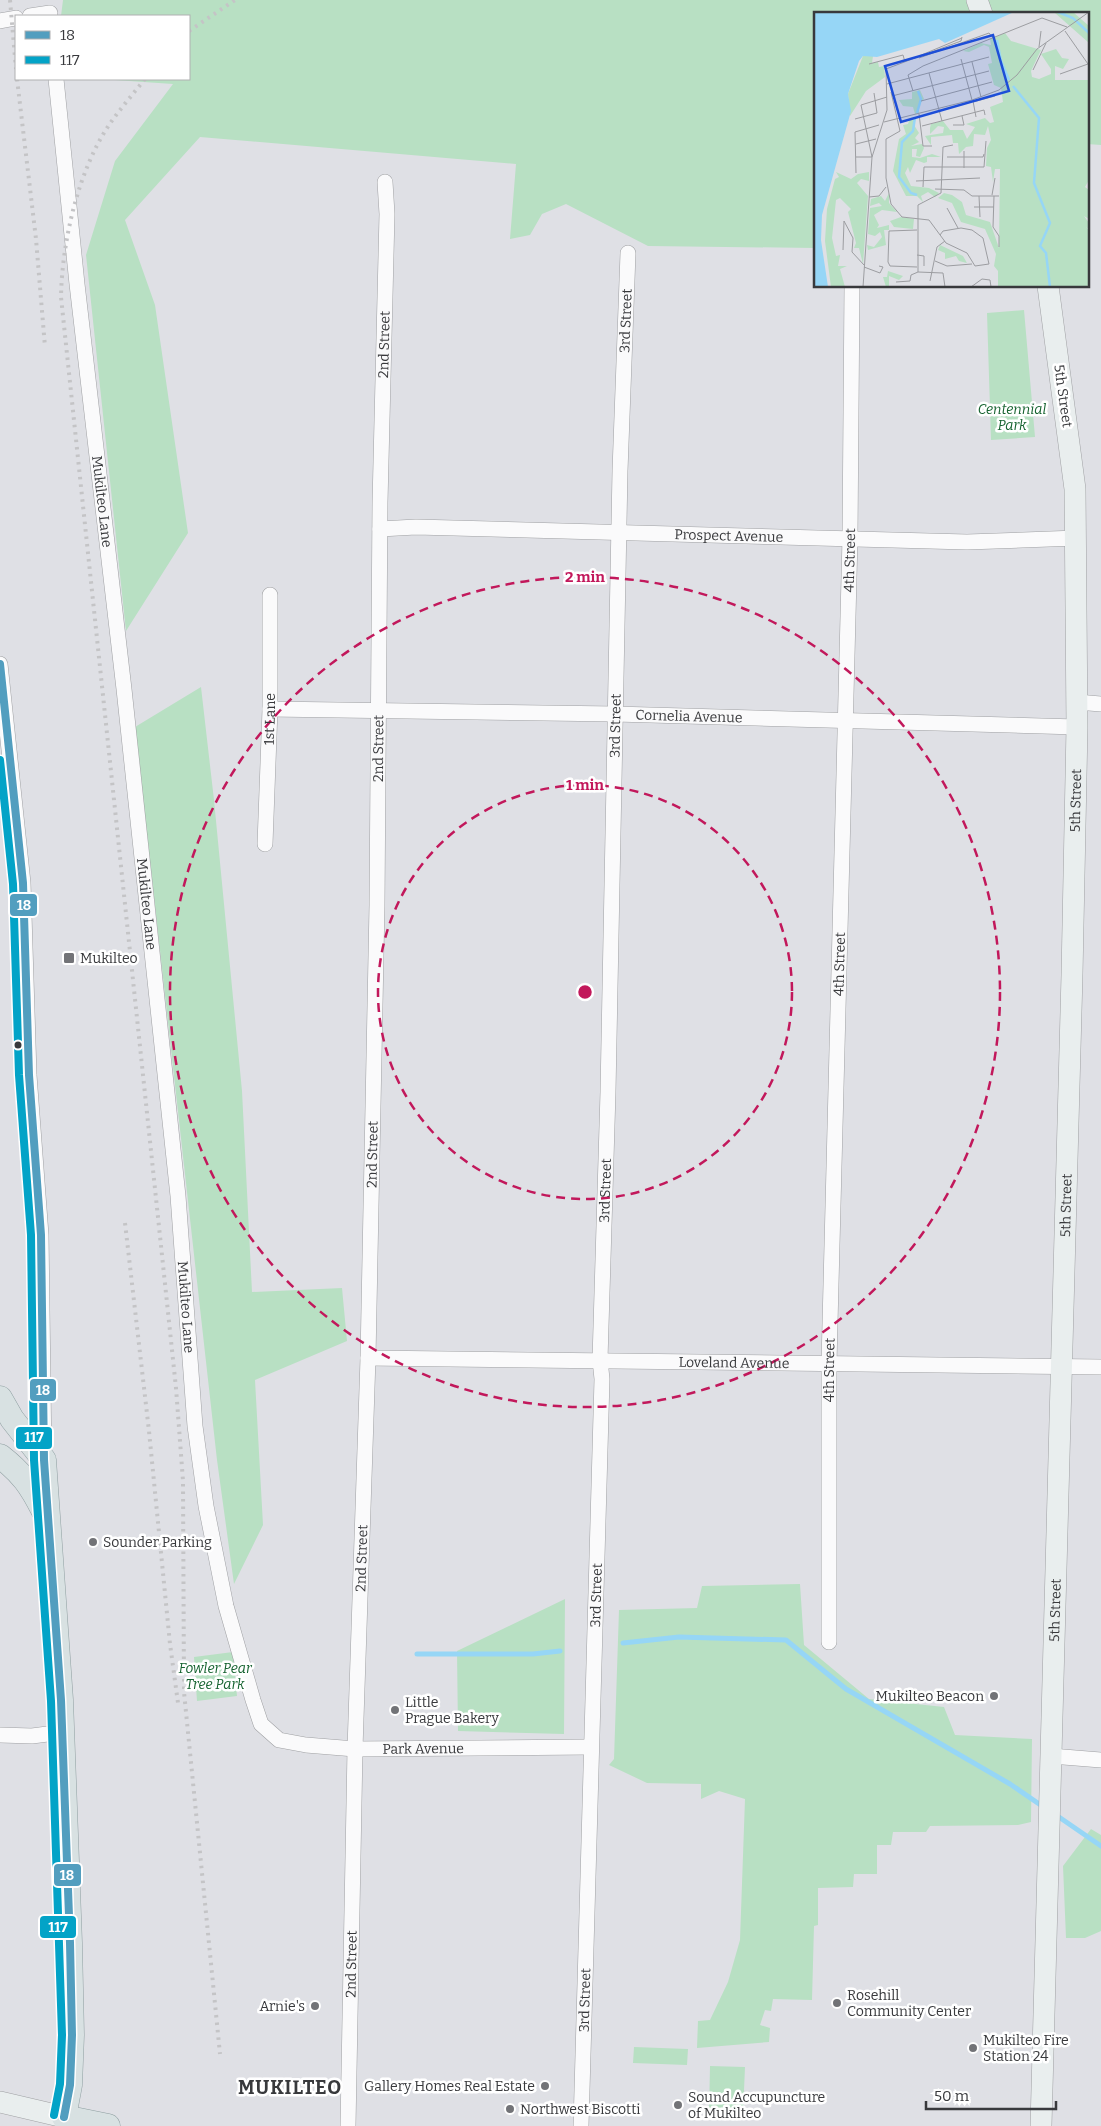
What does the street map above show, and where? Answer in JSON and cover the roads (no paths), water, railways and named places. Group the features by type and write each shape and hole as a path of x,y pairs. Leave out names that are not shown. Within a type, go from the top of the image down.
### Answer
{"main road":[{"path":"977,0 981,12"},
{"name":"5th Street","path":"1042,2126 1077,727 1076,489 1048,288"},
{"path":"0,1398 12,1419 44,1460 63,1732 72,2035 70,2085 64,2117"},
{"path":"0,1456 21,1473 30,1485 48,1519"},
{"path":"3,2105 108,2126"}],"street":[{"path":"33,15 50,10"},
{"path":"0,21 15,18"},
{"name":"Mukilteo Lane","path":"56,80 176,1176 195,1426 206,1506 226,1606 261,1724"},
{"name":"2nd Street","path":"348,2126 355,1749 368,1358 380,712 380,529 387,214 385,182"},
{"name":"3rd Street","path":"581,2126 590,1747 602,1379 600,1360 608,1092 619,533 628,253"},
{"name":"4th Street","path":"829,1642 829,1363 850,538 852,288"},
{"name":"Prospect Avenue","path":"380,529 416,527 967,542 1077,538"},
{"name":"1st Lane","path":"265,844 270,709 270,595"},
{"path":"0,664 23,883 29,1075 41,1235 44,1460"},
{"path":"1077,702 1101,704"},
{"name":"Cornelia Avenue","path":"270,709 615,714 1077,727"},
{"name":"Loveland Avenue","path":"368,1358 480,1361 600,1360 1101,1367"},
{"name":"Park Avenue","path":"261,1724 279,1740 306,1745 355,1749 590,1747"},
{"path":"0,1735 32,1736 63,1732"},
{"path":"1051,1756 1101,1760"}],"waterway":[{"path":"623,1643 679,1637 786,1640 846,1689 1010,1784 1045,1808"},
{"path":"417,1654 533,1654 560,1651"},
{"path":"1056,1815 1101,1846"}],"railway":[{"path":"10,0 15,58"},
{"path":"190,30 235,0"},
{"path":"17,80 36,239 45,347"},
{"path":"144,80 109,125 98,143 80,185 68,231 61,297 176,1388 183,1481 184,1692 220,2054"},
{"path":"125,1223 178,1703"}],"place":[{"name":"Mukilteo","path":"69,958"},
{"name":"Sounder Parking","path":"93,1542"},
{"name":"Mukilteo Beacon","path":"994,1696"},
{"name":"Little Prague Bakery","path":"395,1710"},
{"name":"Rosehill Community Center","path":"837,2003"},
{"name":"Arnie's","path":"315,2006"},
{"name":"Mukilteo Fire Station 24","path":"973,2048"},
{"name":"Gallery Homes Real Estate","path":"545,2086"},
{"name":"Sound Accupuncture of Mukilteo","path":"678,2105"},
{"name":"Northwest Biscotti","path":"510,2109"}],"district":[{"name":"MUKILTEO","path":"290,2087"}],"park label":[{"name":"Centennial Park","path":"1012,418"},
{"name":"Fowler Pear Tree Park","path":"215,1676"}]}
